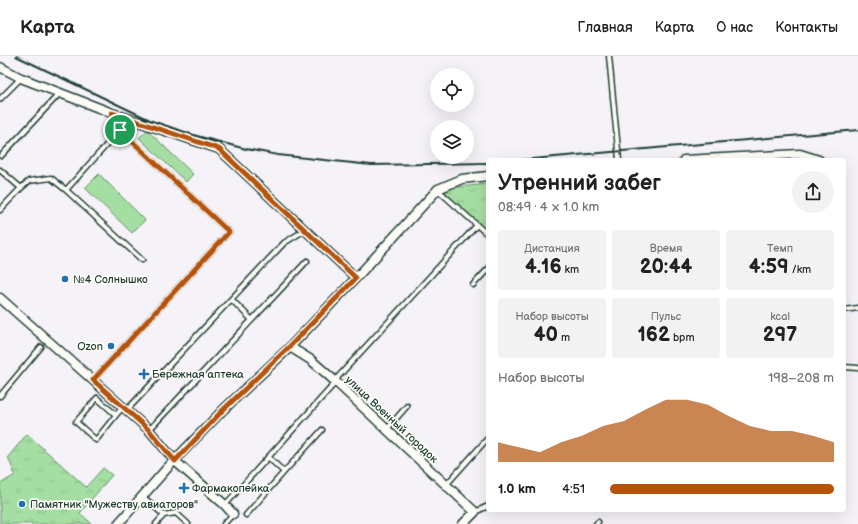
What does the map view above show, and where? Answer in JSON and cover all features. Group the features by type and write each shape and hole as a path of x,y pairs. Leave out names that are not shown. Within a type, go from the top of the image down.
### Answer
{"street":[{"path":"0,67 21,78 112,113 219,149 356,278"},
{"path":"723,158 800,154 813,158"},
{"path":"118,524 142,496 223,410 290,346 356,278 438,189 462,179 486,176"},
{"path":"0,298 149,430 175,461 226,505 233,514"},
{"name":"улица Военный городок","path":"290,346 311,360 336,382 475,512"},
{"path":"463,524 475,512"}],"lane":[{"path":"610,56 619,158"},
{"path":"0,99 21,78"},
{"path":"1,156 60,93"},
{"path":"93,380 229,232 120,130 112,113"},
{"path":"66,190 120,130"},
{"path":"0,170 21,188"},
{"path":"0,210 29,181 51,178 142,260"},
{"path":"438,189 486,233"},
{"path":"226,505 338,378 477,225"},
{"path":"116,415 97,398 76,422 96,440 116,415 125,408 232,300 284,243 305,230"},
{"path":"149,430 307,261"},
{"path":"473,285 486,271"},
{"path":"232,300 252,320"},
{"path":"846,310 858,308"},
{"path":"0,396 41,347"},
{"path":"846,367 858,368"},
{"path":"386,429 407,406"},
{"path":"246,515 322,430"},
{"path":"446,485 486,440"},
{"path":"268,457 284,472"},
{"path":"142,496 164,515"},
{"path":"475,512 486,507"},
{"path":"156,524 164,515 176,513 188,524"},
{"path":"224,524 233,514"}],"green space":[{"path":"147,130 193,174 186,182 139,138"},
{"path":"99,174 145,220 132,233 85,188"},
{"path":"486,184 486,233 438,189"},
{"path":"27,434 86,487 103,468 112,475 80,513 92,524 0,524 0,484 15,475 8,457"}],"railway":[{"path":"16,56 152,121 197,136 246,149 278,155 371,165 486,163"},
{"path":"543,158 858,130"}],"place":[{"name":"№4 Солнышко","path":"65,279"},
{"name":"Ozon","path":"111,346"},
{"name":"Бережная аптека","path":"144,374"},
{"name":"Фармакопейка","path":"184,488"},
{"name":"Памятник \"Мужеству авиаторов\"","path":"22,504"}],"route":[{"path":"112,113 219,149 356,278 290,346 223,410 175,461 149,430 93,380 229,232 120,130 112,113"}]}
